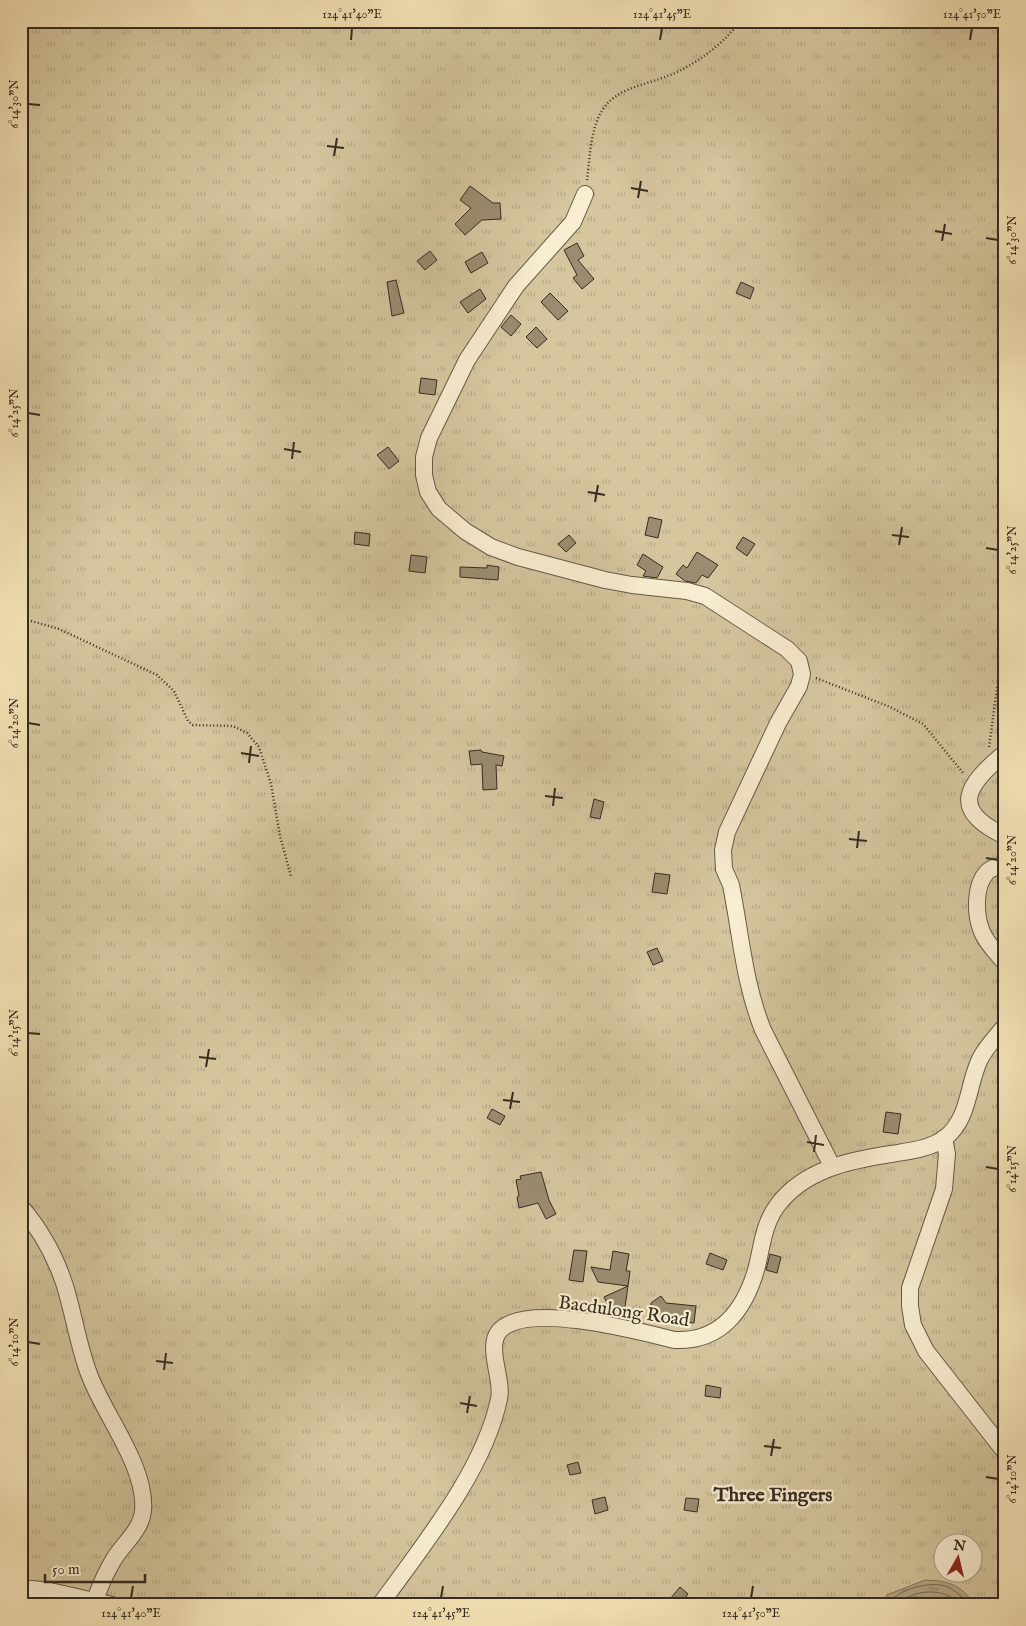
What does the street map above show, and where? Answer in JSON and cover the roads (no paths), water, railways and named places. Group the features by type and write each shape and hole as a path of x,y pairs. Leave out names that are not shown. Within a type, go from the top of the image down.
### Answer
{"street":[{"path":"585,194 573,222 516,286 489,324 463,368 429,438 424,457 424,475 428,492 439,509 465,531 491,547 518,557 606,580 687,591 705,596 787,649 799,662 802,674 799,686 778,723 727,832 723,850 724,869 731,885 748,990 754,1009 832,1166"},
{"path":"1005,753 987,768 973,786 970,800 970,811 975,819 1005,836"},
{"path":"1005,865 988,871 982,881 977,900 978,917 982,931 988,943 1005,963"},
{"name":"Bacdulong Road","path":"380,1605 460,1490 487,1442 500,1396 500,1381 494,1350 496,1337 502,1328 514,1321 563,1319 675,1340 692,1341 705,1338 722,1328 740,1307 749,1291 762,1239 769,1218 778,1204 798,1184 832,1166 923,1148 944,1138 958,1125 966,1106 980,1059 1005,1026"},
{"path":"944,1138 947,1154 944,1189 910,1288 913,1325 926,1351 1005,1452"},
{"path":"21,1207 37,1225 65,1286 74,1328 90,1376 123,1442 139,1480 144,1498 143,1513 138,1528 112,1563 95,1600"},
{"path":"21,1588 95,1600 112,1605"}],"water":[{"path":"925,1580 934,1581 934,1584 950,1584 959,1588 975,1605 883,1605 887,1595"}],"district":[{"name":"Three Fingers","path":"773,1494"}]}
